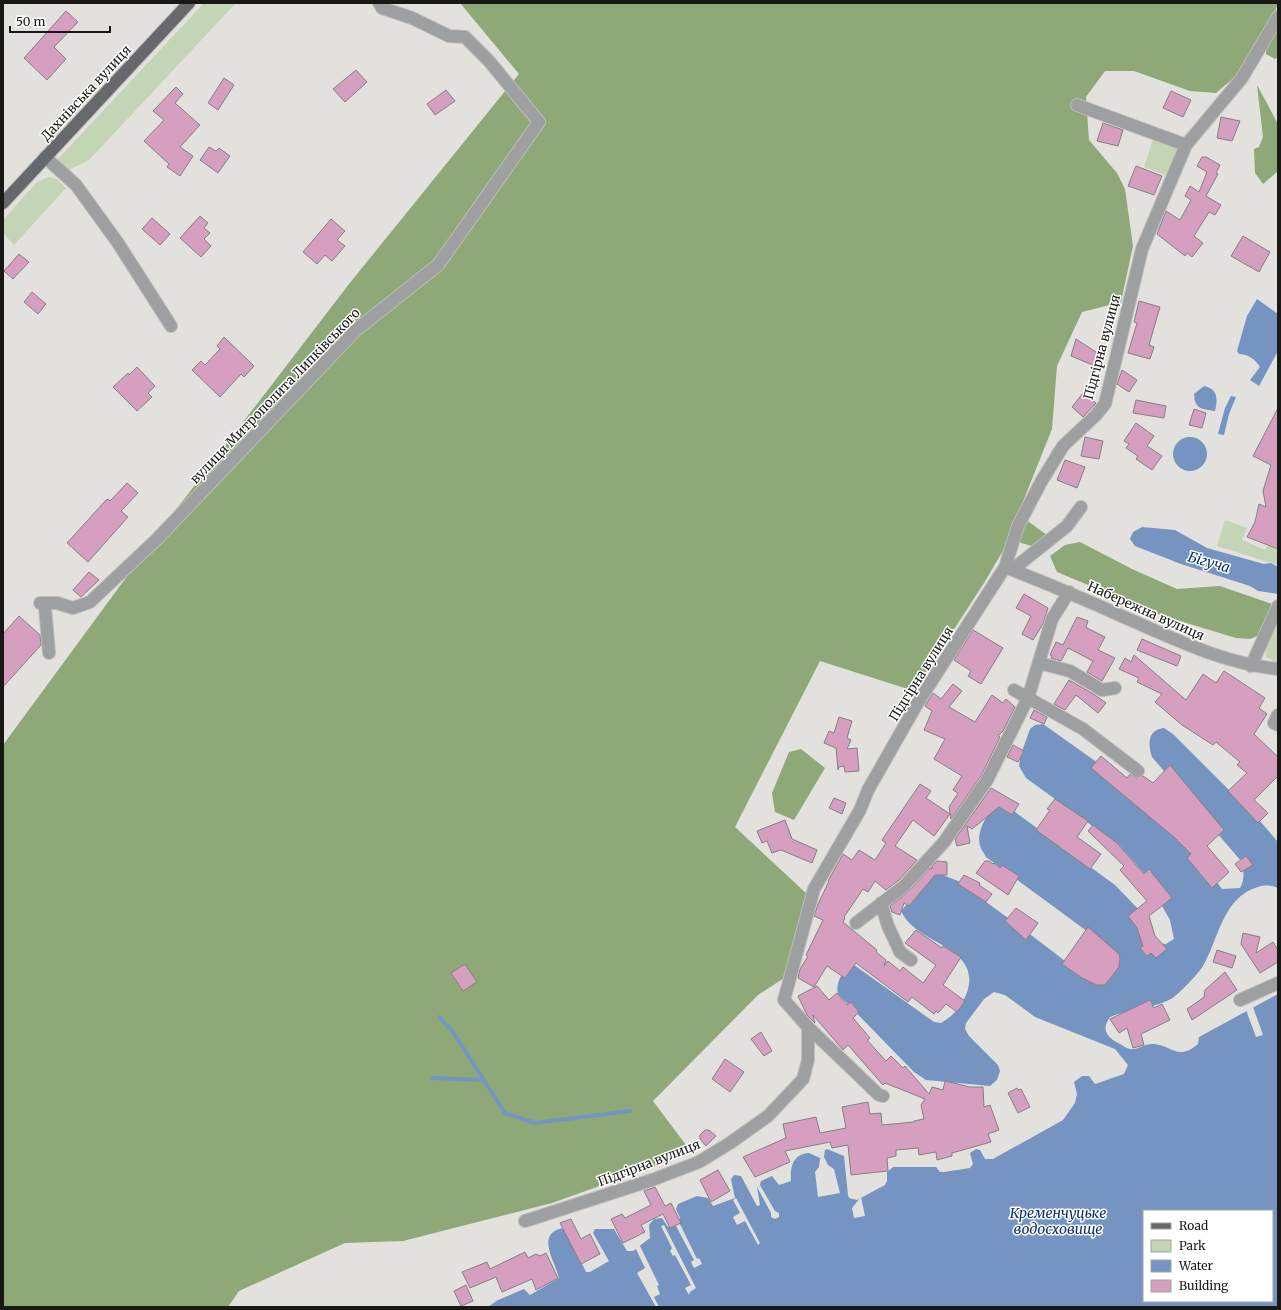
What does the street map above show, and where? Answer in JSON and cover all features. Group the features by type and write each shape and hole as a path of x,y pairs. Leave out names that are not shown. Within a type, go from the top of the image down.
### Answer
{"main road":[{"name":"Дахнівська вулиця","path":"3,203 189,3"}],"street":[{"name":"вулиця Митрополита Липківського","path":"49,653 42,605 57,603 73,608 90,602 157,539 356,330 438,265 539,122 489,61 465,37 449,36 412,18 382,8 380,3"},
{"name":"Підгірна вулиця","path":"526,1221 652,1180 699,1162 730,1144 768,1116 803,1079 808,1060 808,1027 784,1000 814,889 860,810 868,790 917,704 1009,568 1018,526 1041,482 1059,452 1073,435 1096,415 1105,404 1142,249 1186,145 1242,78 1278,17"},
{"path":"1077,105 1186,145"},
{"path":"45,158 76,185 118,243 170,326"},
{"path":"1009,568 1067,526 1081,507"},
{"name":"Набережна вулиця","path":"1009,568 1069,592 1205,653 1251,666 1278,669"},
{"path":"856,923 904,886 944,842 987,780 1028,698 1052,619 1069,592"},
{"path":"1251,666 1278,606"},
{"path":"1039,663 1070,671 1102,690 1115,688"},
{"path":"1014,690 1083,729 1138,771"},
{"path":"1278,715 1274,723 1278,725"},
{"path":"881,903 888,926 900,952 911,960"},
{"path":"1240,1000 1278,983"},
{"path":"808,1027 879,1095 883,1096"}],"green space":[{"path":"204,3 236,3 89,160 69,170 62,169 57,160"},
{"path":"460,3 1278,3 1272,21 1236,76 1216,93 1190,91 1134,71 1105,71 1086,97 1089,140 1117,173 1125,189 1133,246 1121,302 1082,312 1057,366 1052,429 1004,549 984,583 914,691 820,661 735,827 808,895 784,978 758,995 653,1101 692,1153 552,1203 403,1241 345,1243 239,1291 228,1307 3,1307 3,745 175,511 349,284 519,74"},
{"path":"1278,15 1278,57 1275,59 1266,54 1266,43"},
{"path":"1257,85 1278,124 1278,171 1263,184 1255,173 1254,149 1259,147 1263,137"},
{"path":"1154,137 1179,147 1168,176 1144,167"},
{"path":"48,177 57,179 66,188 14,245 3,233 3,220 36,183"},
{"path":"1021,516 1051,538 1038,548 1009,539"},
{"path":"1225,520 1247,528 1242,540 1265,550 1268,545 1278,550 1278,565 1217,546"},
{"path":"1080,542 1132,569 1177,589 1220,586 1272,604 1260,635 1250,639 1236,638 1160,615 1057,572 1050,556 1065,545"},
{"path":"1278,611 1278,663 1266,657 1265,643"},
{"path":"801,749 825,768 794,820 775,812 772,793 789,752"}],"water":[{"path":"1257,299 1278,314 1278,351 1259,386 1250,380 1260,367 1251,358 1246,355 1239,354 1237,351 1247,316"},
{"path":"1204,386 1212,389 1216,395 1217,402 1215,411 1202,409 1196,403 1194,394"},
{"path":"1231,396 1236,397 1229,414 1224,435 1218,434 1225,408"},
{"path":"1190,437 1202,442 1207,454 1202,466 1190,471 1178,466 1173,454 1178,442"},
{"name":"Бігуча","path":"1142,527 1175,530 1207,548 1264,564 1271,563 1278,567 1278,594 1258,591 1250,586 1181,564 1135,546 1130,539 1133,532"},
{"name":"Кременчуцьке водосховище","path":"1043,724 1160,807 1222,889 1240,888 1244,875 1241,861 1152,757 1150,738 1154,732 1158,729 1164,728 1173,734 1260,821 1278,842 1278,888 1273,886 1263,886 1246,892 1229,909 1203,966 1183,989 1174,997 1164,1002 1110,1017 1107,1022 1106,1031 1110,1037 1128,1049 1136,1049 1152,1044 1174,1051 1185,1052 1198,1044 1199,1037 1278,994 1278,1307 488,1307 498,1300 524,1289 530,1295 559,1278 551,1256 548,1242 550,1236 555,1231 563,1228 567,1232 586,1272 590,1272 609,1261 593,1233 595,1229 614,1229 627,1251 633,1251 650,1238 649,1225 654,1219 662,1218 668,1227 678,1222 680,1218 676,1209 678,1204 697,1196 708,1198 713,1206 735,1198 731,1179 734,1175 741,1176 757,1206 760,1205 757,1187 760,1185 761,1181 772,1176 779,1185 791,1181 792,1166 799,1156 809,1153 822,1159 824,1157 825,1150 827,1149 844,1156 848,1195 849,1198 857,1200 885,1185 887,1181 887,1172 893,1167 936,1167 940,1172 970,1168 973,1164 970,1153 976,1149 980,1150 985,1159 993,1159 1063,1120 1075,1103 1077,1094 1074,1082 1082,1076 1089,1076 1095,1084 1124,1074 1128,1065 1115,1049 1035,1017 1005,995 994,992 984,999 966,1023 965,1029 969,1036 998,1065 1000,1071 997,1080 990,1086 926,1080 914,1072 838,994 837,990 841,976 846,969 854,965 934,1022 941,1023 949,1018 962,1004 966,995 969,979 966,966 958,956 909,923 901,911 932,875 940,874 958,881 1066,961 1085,979 1095,983 1114,951 986,857 981,848 979,841 981,828 987,816 996,808 1002,807 1011,809 1115,885 1141,912 1158,943 1166,944 1174,939 1170,920 1143,872 1120,846 1026,778 1019,766 1021,754 1030,729 1035,725"}],"pier":[{"path":"1253,1007 1263,1035 1256,1037 1246,1010"},
{"path":"824,1157 828,1165 834,1169 840,1193 818,1197 815,1172 819,1167 820,1159"},
{"path":"760,1185 775,1211 779,1213 779,1217 775,1219 771,1217 771,1213 757,1187"},
{"path":"861,1197 865,1216 854,1218 852,1208"},
{"path":"736,1198 760,1243 758,1245 745,1221 737,1225 733,1217 740,1213 733,1200"},
{"path":"679,1222 697,1259 699,1258 702,1264 694,1268 691,1262 694,1260 675,1224"},
{"path":"664,1225 696,1288 690,1292 689,1295 685,1288 691,1285 675,1255 673,1256 670,1251 672,1248 661,1226"},
{"path":"639,1244 659,1285 657,1286 660,1294 654,1297 659,1307 656,1307 637,1273 645,1268 635,1247"}],"building":[{"path":"66,11 78,22 54,47 66,59 47,80 24,58"},
{"path":"356,70 367,82 345,102 333,89"},
{"path":"224,78 234,85 218,110 208,103"},
{"path":"176,87 183,94 175,103 200,125 180,147 193,156 180,176 167,167 169,164 144,141 164,120 153,111"},
{"path":"446,90 455,101 435,115 427,104"},
{"path":"1171,91 1191,100 1183,117 1163,108"},
{"path":"1221,117 1240,121 1232,141 1217,138"},
{"path":"1103,123 1123,130 1118,146 1097,141"},
{"path":"209,147 216,151 219,148 230,156 218,173 200,160"},
{"path":"1202,157 1206,157 1220,165 1216,173 1218,174 1206,196 1221,205 1215,215 1209,212 1194,236 1203,243 1192,257 1187,253 1185,256 1157,234 1166,211 1180,220 1191,200 1185,196 1190,186 1199,192 1207,172 1197,166"},
{"path":"1136,166 1162,176 1154,195 1128,186"},
{"path":"200,216 208,223 204,228 210,233 204,239 211,246 201,257 180,238"},
{"path":"152,218 170,234 160,245 142,229"},
{"path":"331,219 345,231 337,240 345,246 332,261 325,255 317,264 303,252"},
{"path":"1243,236 1270,252 1259,272 1231,256"},
{"path":"19,254 29,262 13,279 4,271"},
{"path":"32,292 46,304 38,314 24,302"},
{"path":"1139,301 1160,307 1149,345 1154,347 1150,359 1128,353 1137,323 1134,322"},
{"path":"224,337 254,366 244,377 241,374 220,397 192,370 201,361 205,365 220,349 217,346"},
{"path":"1076,339 1099,354 1095,366 1071,356"},
{"path":"137,367 155,386 148,393 152,397 137,411 113,387"},
{"path":"1122,370 1137,380 1129,392 1117,384"},
{"path":"1083,393 1096,403 1083,417 1072,407"},
{"path":"1136,400 1166,406 1164,418 1133,413"},
{"path":"1278,408 1278,549 1247,537 1255,522 1259,504 1266,507 1263,491 1271,465 1253,456"},
{"path":"1194,409 1206,413 1202,428 1189,425"},
{"path":"1136,423 1154,436 1147,446 1162,456 1152,470 1136,459 1138,456 1126,448 1129,444 1124,441"},
{"path":"1085,437 1103,441 1099,459 1081,456"},
{"path":"1065,460 1085,467 1077,488 1057,480"},
{"path":"127,483 138,493 121,511 128,517 88,562 67,543 107,499 110,501"},
{"path":"89,572 99,580 81,597 73,590"},
{"path":"1024,594 1048,608 1043,624 1033,640 1022,634 1031,616 1016,608"},
{"path":"19,616 40,635 41,645 3,687 3,634"},
{"path":"1077,617 1088,621 1087,628 1105,637 1098,650 1115,658 1102,681 1087,672 1093,661 1068,648 1061,661 1051,658 1052,656 1050,655 1056,642 1063,645"},
{"path":"973,630 1003,648 981,684 968,676 971,671 954,660"},
{"path":"1142,639 1181,656 1177,666 1137,650"},
{"path":"1134,655 1186,700 1203,674 1216,683 1224,671 1265,698 1259,708 1267,714 1254,734 1278,757 1278,776 1254,800 1268,813 1258,823 1228,791 1247,773 1237,765 1240,762 1216,742 1213,745 1182,725 1155,702 1162,694 1137,682 1139,678 1119,669 1125,658 1131,662"},
{"path":"1069,680 1106,703 1098,713 1076,695 1065,710 1054,704"},
{"path":"953,684 962,691 949,707 975,722 992,695 1003,703 1006,699 1015,707 1003,731 998,736 1000,737 981,776 951,819 949,807 958,793 953,790 962,776 934,759 945,739 924,730 932,711 925,706 933,693 941,699"},
{"path":"1034,710 1047,717 1044,724 1030,718"},
{"path":"839,717 852,721 847,738 851,740 847,749 857,748 859,771 845,772 844,766 839,767 838,770 836,748 824,743 829,731 834,733"},
{"path":"1013,745 1024,751 1018,762 1007,757"},
{"path":"1101,756 1127,778 1130,774 1137,778 1143,776 1153,783 1170,765 1224,830 1207,846 1229,872 1212,888 1187,858 1191,854 1175,838 1091,768"},
{"path":"920,784 931,791 926,798 950,814 934,836 913,820 895,846 917,860 899,880 886,890 875,881 868,892 863,889 844,917 843,922 877,950 876,952 886,960 884,966 888,961 900,971 903,967 923,983 936,965 905,943 916,930 942,948 943,946 961,957 943,985 965,1001 957,1012 946,1004 938,1013 936,1011 934,1014 912,997 908,1002 856,963 845,978 827,966 814,987 798,978 800,969 808,956 806,955 823,920 814,916 818,904 828,881 843,854 852,860 859,850 875,860 886,843 882,840"},
{"path":"991,788 1019,804 1012,815 999,807 972,829 967,826 970,843 957,846 955,839"},
{"path":"834,798 846,803 842,814 829,808"},
{"path":"1055,799 1088,821 1077,837 1101,854 1090,869 1036,830 1050,810 1047,809"},
{"path":"785,820 792,839 817,850 812,863 781,850 772,853 767,841 762,843 757,831"},
{"path":"1093,825 1117,843 1144,874 1149,869 1172,898 1149,916 1155,936 1167,949 1156,958 1151,953 1147,956 1140,948 1143,946 1137,928 1128,916 1147,901 1120,870 1124,866 1088,831"},
{"path":"1246,856 1253,865 1241,872 1235,864"},
{"path":"937,861 947,862 947,875 935,875 909,906 904,903 900,915 892,912 890,906 909,891 930,868 932,869 932,866"},
{"path":"985,861 994,863 1000,868 1002,865 1019,876 1008,895 976,873"},
{"path":"964,875 980,883 979,885 992,894 986,902 958,884"},
{"path":"1016,908 1038,923 1026,940 1005,921"},
{"path":"1088,927 1119,954 1119,967 1105,985 1097,985 1082,978 1062,964"},
{"path":"1243,933 1260,937 1256,953 1273,942 1278,950 1278,962 1260,973 1241,944"},
{"path":"1217,950 1236,956 1232,968 1213,962"},
{"path":"465,964 477,982 463,991 451,973"},
{"path":"1225,972 1237,990 1192,1020 1187,1009 1204,997 1205,990"},
{"path":"817,986 829,1000 837,993 847,1005 851,1002 859,1012 853,1018 870,1038 867,1040 886,1061 891,1056 903,1068 905,1066 929,1094 932,1087 943,1090 945,1081 970,1087 983,1087 984,1107 990,1105 999,1130 988,1134 991,1142 952,1153 952,1156 937,1160 936,1152 919,1155 918,1148 896,1150 896,1156 887,1158 888,1171 851,1175 848,1145 832,1148 830,1142 785,1151 790,1162 755,1177 743,1157 786,1138 783,1124 816,1117 820,1133 846,1128 842,1107 868,1102 870,1114 881,1113 882,1125 914,1122 924,1119 921,1105 925,1099 885,1083 883,1085 848,1045 843,1050 813,1015 815,1023 807,1015 798,996"},
{"path":"1150,1000 1154,1008 1162,1004 1170,1020 1141,1034 1144,1045 1133,1048 1127,1028 1119,1033 1110,1019"},
{"path":"761,1032 772,1051 764,1056 751,1039"},
{"path":"725,1059 744,1072 730,1092 712,1079"},
{"path":"1017,1088 1018,1090 1021,1089 1030,1107 1018,1113 1008,1093"},
{"path":"705,1130 709,1130 716,1136 706,1146 700,1139 700,1135"},
{"path":"718,1170 730,1191 711,1202 700,1180"},
{"path":"655,1187 665,1206 671,1203 681,1223 670,1228 663,1214 641,1225 645,1232 623,1243 611,1219 622,1214 625,1218 651,1205 644,1191"},
{"path":"571,1219 581,1239 590,1234 600,1254 581,1264 560,1223"},
{"path":"525,1252 528,1258 536,1254 540,1256 546,1253 558,1278 536,1290 532,1279 502,1292 496,1277 470,1288 462,1272 487,1262 490,1269"},
{"path":"466,1285 473,1301 461,1306 454,1291"}],"waterway":[{"path":"439,1017 453,1032 505,1113 535,1123 630,1111"},
{"path":"432,1078 484,1080"}]}
